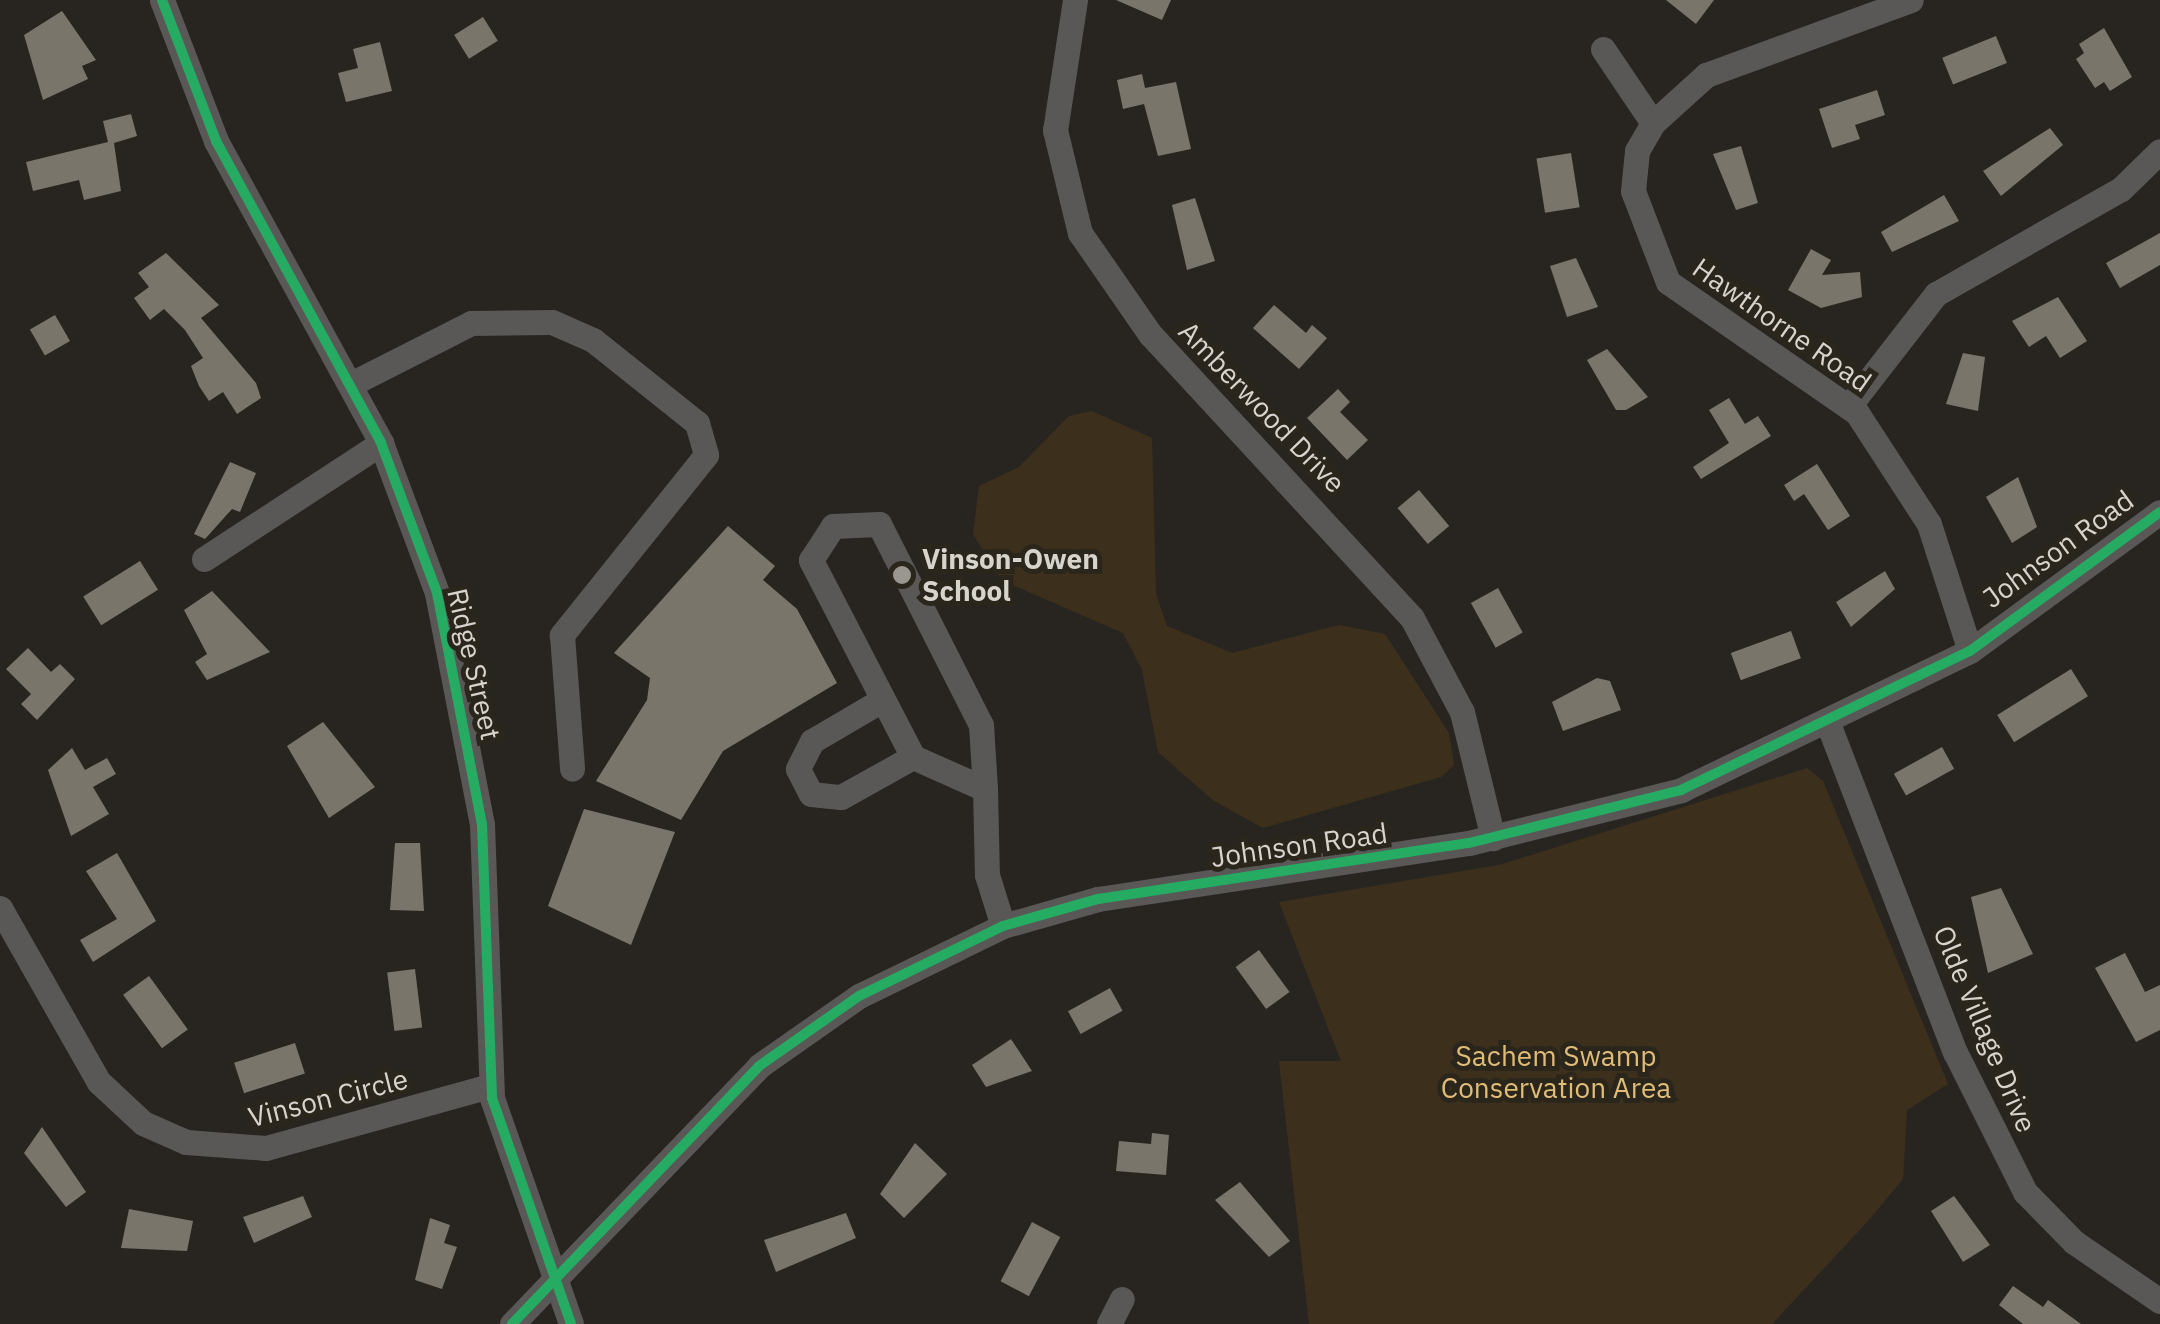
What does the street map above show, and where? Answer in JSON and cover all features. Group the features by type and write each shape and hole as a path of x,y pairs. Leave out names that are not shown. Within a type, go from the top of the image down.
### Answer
{"street":[{"name":"Ridge Street","path":"162,0 224,157 381,443 437,594 465,711 482,824 490,1086 552,1280 571,1324"},
{"name":"Amberwood Drive","path":"1075,0 1055,130 1080,233 1150,334 1412,618 1462,712 1493,838"},
{"path":"1603,49 1652,123 1706,75 1911,0"},
{"name":"Hawthorne Road","path":"1652,123 1637,151 1633,191 1668,282 1849,406 1929,524 1970,651"},
{"path":"1849,406 1936,294 2120,190 2160,151"},
{"path":"351,384 471,323 552,322 593,340 697,423 706,455 562,635 572,769"},
{"path":"204,559 381,443"},
{"name":"Johnson Road","path":"512,1324 759,1066 859,996 1003,926 1098,899 1493,838 1681,790 1829,726 1970,651 2160,512"},
{"path":"985,789 913,757 812,560 832,526 879,524 982,725 985,789 987,875 1003,926"},
{"path":"882,700 812,741 798,769 804,782 812,794 840,797 913,757"},
{"name":"Olde Village Drive","path":"1829,726 1955,1052 2025,1192 2074,1242 2160,1301"},
{"name":"Vinson Circle","path":"0,908 99,1082 175,1138 266,1148 490,1086"},
{"path":"1109,1324 1122,1299"}],"green space":[{"path":"1092,411 1152,438 1156,594 1167,626 1232,653 1339,625 1385,634 1449,733 1454,765 1441,777 1263,828 1214,801 1158,752 1142,670 1123,633 1001,580 973,534 979,486 1019,467 1069,416"},
{"name":"Sachem Swamp Conservation Area","path":"1807,768 1823,781 1948,1084 1907,1110 1903,1179 1868,1221 1772,1324 1309,1324 1279,1061 1341,1061 1279,902 1499,865"}],"building":[{"path":"1116,0 1171,0 1162,20"},
{"path":"1666,0 1714,0 1696,24"},
{"path":"62,11 96,60 82,66 88,79 43,100 24,35"},
{"path":"483,17 498,41 469,59 454,35"},
{"path":"2104,28 2132,77 2110,91 2104,82 2095,88 2076,59 2084,53 2079,44"},
{"path":"1996,36 2007,63 1953,85 1942,58"},
{"path":"380,42 392,91 346,102 338,73 358,68 353,49"},
{"path":"1142,74 1145,88 1176,82 1191,149 1158,156 1144,104 1123,109 1117,80"},
{"path":"1877,90 1885,115 1855,125 1860,139 1832,148 1819,109"},
{"path":"131,114 137,136 114,143 121,191 84,200 79,180 33,191 26,162 108,142 103,121"},
{"path":"2050,128 2063,145 2001,196 1983,171"},
{"path":"1741,146 1758,203 1736,210 1713,154"},
{"path":"1571,153 1580,207 1545,213 1536,158"},
{"path":"1944,195 1959,221 1892,252 1881,232"},
{"path":"1195,198 1215,261 1187,270 1172,205"},
{"path":"2160,233 2160,265 2120,288 2106,263"},
{"path":"1811,249 1831,260 1822,275 1860,272 1862,297 1821,308 1788,290"},
{"path":"166,253 219,305 201,318 256,383 261,398 237,414 223,392 209,401 199,386 191,366 203,358 185,330 164,309 150,320 134,298 149,287 138,273"},
{"path":"1576,258 1598,307 1567,317 1550,266"},
{"path":"2058,297 2087,341 2060,358 2046,336 2029,347 2012,321"},
{"path":"1274,305 1306,333 1312,325 1327,338 1299,369 1253,328"},
{"path":"55,315 70,341 45,355 30,330"},
{"path":"1607,349 1648,397 1626,410 1616,410 1587,360"},
{"path":"1963,353 1985,357 1978,411 1946,404"},
{"path":"1338,389 1350,402 1340,412 1368,440 1347,460 1307,418"},
{"path":"1729,398 1745,424 1758,416 1771,436 1701,479 1693,467 1729,443 1709,410"},
{"path":"230,462 256,473 240,512 232,509 205,539 194,534"},
{"path":"1817,464 1850,516 1828,530 1804,494 1794,501 1784,485"},
{"path":"2018,477 2037,527 2012,543 1986,497"},
{"path":"1419,490 1449,526 1428,544 1398,508"},
{"path":"728,526 775,566 763,580 797,609 837,683 723,751 681,820 596,781 647,700 650,678 614,653"},
{"path":"140,561 158,590 101,625 83,597"},
{"path":"1885,571 1895,589 1851,627 1836,602"},
{"path":"1498,588 1523,633 1496,648 1471,603"},
{"path":"212,591 270,652 207,680 195,662 207,654 184,610"},
{"path":"1791,631 1801,658 1741,680 1731,653"},
{"path":"28,648 51,672 60,664 75,679 37,720 21,704 31,694 6,669"},
{"path":"2071,669 2088,696 2014,742 1997,715"},
{"path":"1597,678 1610,681 1621,710 1563,731 1552,702"},
{"path":"323,722 375,787 329,818 287,746"},
{"path":"1942,747 1954,769 1906,796 1894,774"},
{"path":"72,748 85,770 107,758 116,774 93,787 109,814 71,836 48,770"},
{"path":"584,809 675,832 631,945 548,906"},
{"path":"395,843 420,843 424,911 390,910"},
{"path":"117,853 156,921 93,962 80,940 117,919 86,871"},
{"path":"2001,888 2033,954 1988,973 1971,897"},
{"path":"1259,950 1290,992 1266,1009 1236,967"},
{"path":"2125,953 2145,992 2160,985 2160,1030 2136,1042 2095,968"},
{"path":"415,969 422,1028 394,1031 387,972"},
{"path":"149,976 188,1029 162,1048 123,995"},
{"path":"1110,988 1123,1011 1081,1034 1068,1011"},
{"path":"1011,1039 1032,1071 986,1087 972,1065"},
{"path":"295,1043 305,1073 244,1093 234,1063"},
{"path":"42,1127 86,1192 66,1207 24,1153"},
{"path":"1152,1133 1169,1135 1166,1175 1116,1171 1119,1141 1151,1144"},
{"path":"915,1143 947,1174 904,1218 880,1194"},
{"path":"1240,1182 1290,1241 1269,1257 1215,1200"},
{"path":"303,1196 312,1217 254,1243 243,1217"},
{"path":"1954,1196 1990,1245 1963,1262 1931,1211"},
{"path":"129,1209 193,1221 187,1251 121,1248"},
{"path":"846,1213 856,1238 776,1272 764,1240"},
{"path":"430,1218 450,1225 444,1243 457,1247 442,1289 415,1280"},
{"path":"1032,1222 1060,1237 1029,1296 1001,1281"},
{"path":"2013,1286 2043,1307 2048,1300 2081,1324 2023,1324 1999,1305"}],"cycle path":[{"path":"162,0 216,141 381,443 437,593 482,824 492,1098 571,1324"},
{"path":"512,1324 759,1066 859,996 1003,926 1098,899 1469,843 1681,790 1970,651 2160,512"}],"place":[{"name":"Vinson-Owen School","path":"902,575"}]}
